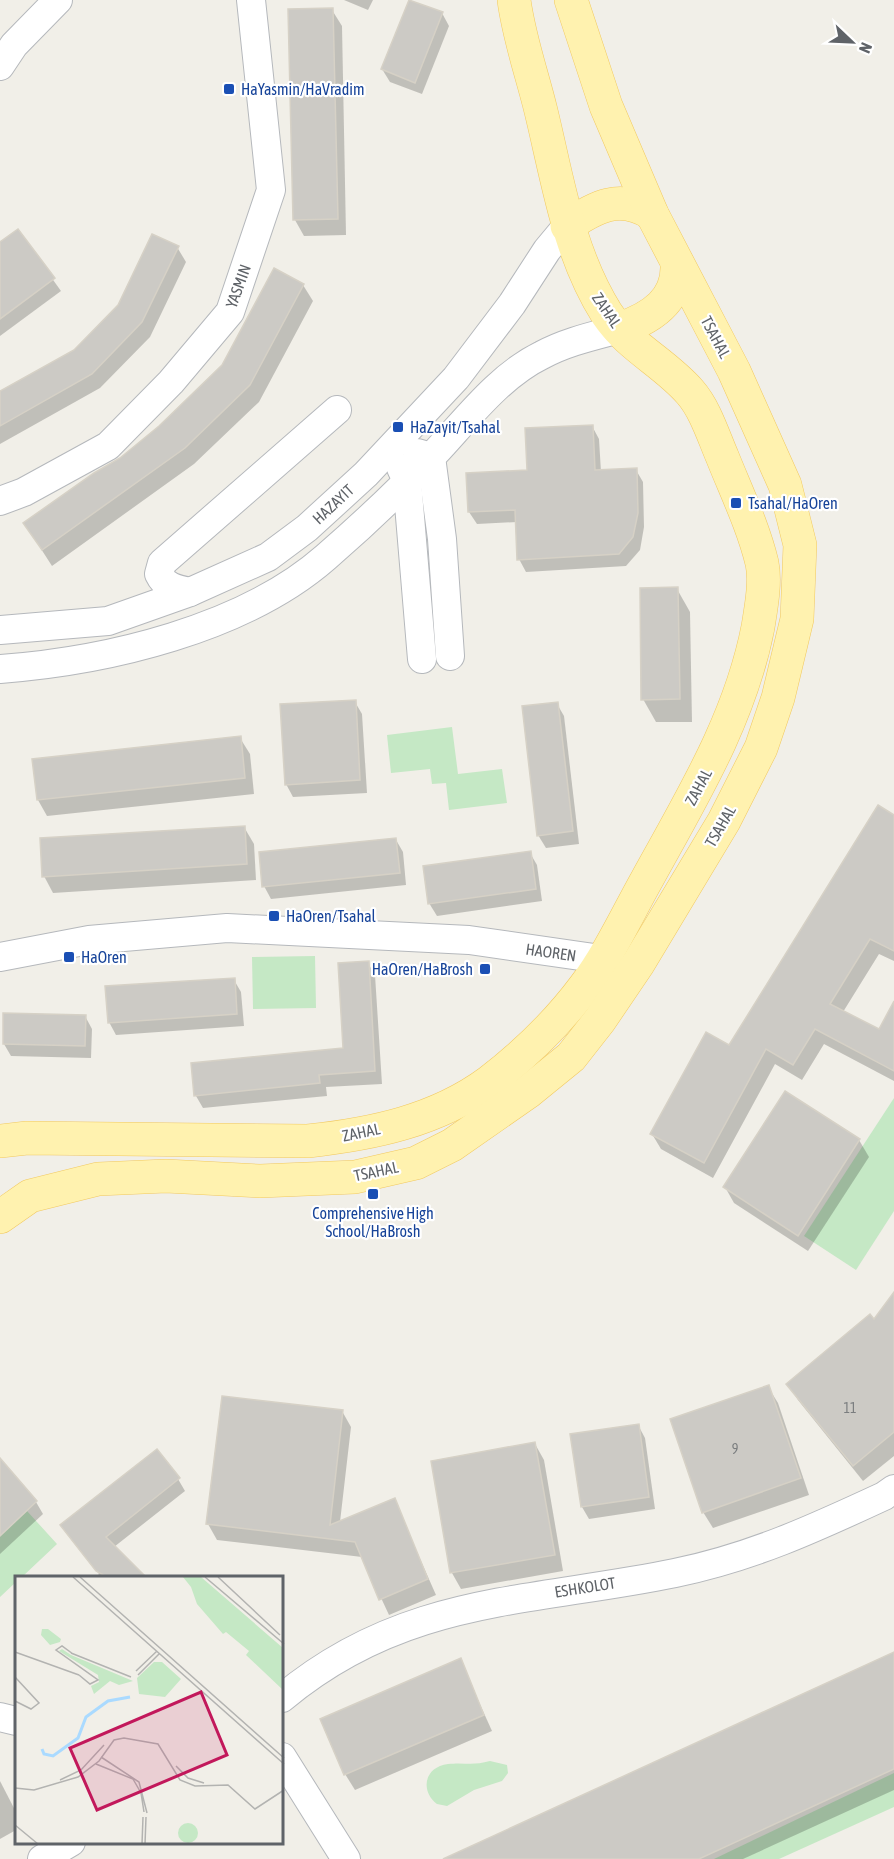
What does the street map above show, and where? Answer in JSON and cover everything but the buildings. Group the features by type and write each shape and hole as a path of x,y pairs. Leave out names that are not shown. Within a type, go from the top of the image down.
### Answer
{"main road":[{"name":"ZAHAL","path":"0,1141 27,1138 308,1141 346,1137 410,1122 452,1107 489,1082 527,1050 585,986 695,792 736,705 748,674 761,609 763,566 738,495 708,423 692,393 650,359 619,329 589,282 567,226 540,108 519,33 514,0"},
{"name":"TSAHAL","path":"0,1217 30,1196 98,1179 166,1176 260,1181 355,1177 416,1163 452,1145 528,1092 571,1057 600,1020 638,964 724,821 761,748 778,698 797,620 800,545 785,485 734,370 652,214 606,106 571,0"},
{"path":"567,226 598,206 610,203 630,204 652,214"},
{"path":"619,329 649,317 668,298 675,288 677,262"}],"street":[{"path":"0,66 14,45 58,0"},
{"name":"YASMIN","path":"0,501 24,492 108,446 171,382 230,312 271,190 251,0"},
{"name":"HAZAYIT","path":"0,630 108,621 190,592 268,557 307,528 392,447 456,378 512,304 547,250 567,226"},
{"name":"HAZAYIT","path":"0,669 58,664 127,651 204,626 275,594 325,558 407,481 498,386 520,368 541,355 580,339 619,329"},
{"path":"190,592 172,588 163,582 159,574 162,562 337,410"},
{"path":"392,447 431,457 442,539 450,656"},
{"path":"392,447 407,481 422,659"},
{"name":"HAOREN","path":"0,957 89,940 227,928 469,940 601,959"},
{"name":"ESHKOLOT","path":"284,1696 322,1666 360,1644 407,1625 462,1609 675,1573 726,1561 792,1539 884,1496 894,1489"},
{"path":"0,1717 15,1721"},
{"path":"284,1759 346,1859"},
{"path":"42,1859 68,1844"}],"green space":[{"path":"452,727 458,774 502,769 507,803 449,810 446,783 432,784 430,769 391,773 387,735"},
{"path":"315,956 316,1008 253,1009 252,957"},
{"path":"894,1098 894,1211 856,1270 804,1236"},
{"path":"27,1511 57,1544 23,1576 15,1576 15,1583 0,1597 0,1536"},
{"path":"490,1761 507,1765 508,1773 502,1781 474,1790 447,1806 437,1804 428,1793 429,1775 440,1766"},
{"path":"894,1773 894,1807 779,1859 714,1859"}],"place":[{"name":"HaYasmin/HaVradim","path":"229,89"},
{"name":"HaZayit/Tsahal","path":"398,427"},
{"name":"Tsahal/HaOren","path":"736,503"},
{"name":"HaOren/Tsahal","path":"274,916"},
{"name":"HaOren","path":"69,957"},
{"name":"HaOren/HaBrosh","path":"485,969"},
{"name":"Comprehensive High School/HaBrosh","path":"373,1194"}]}
